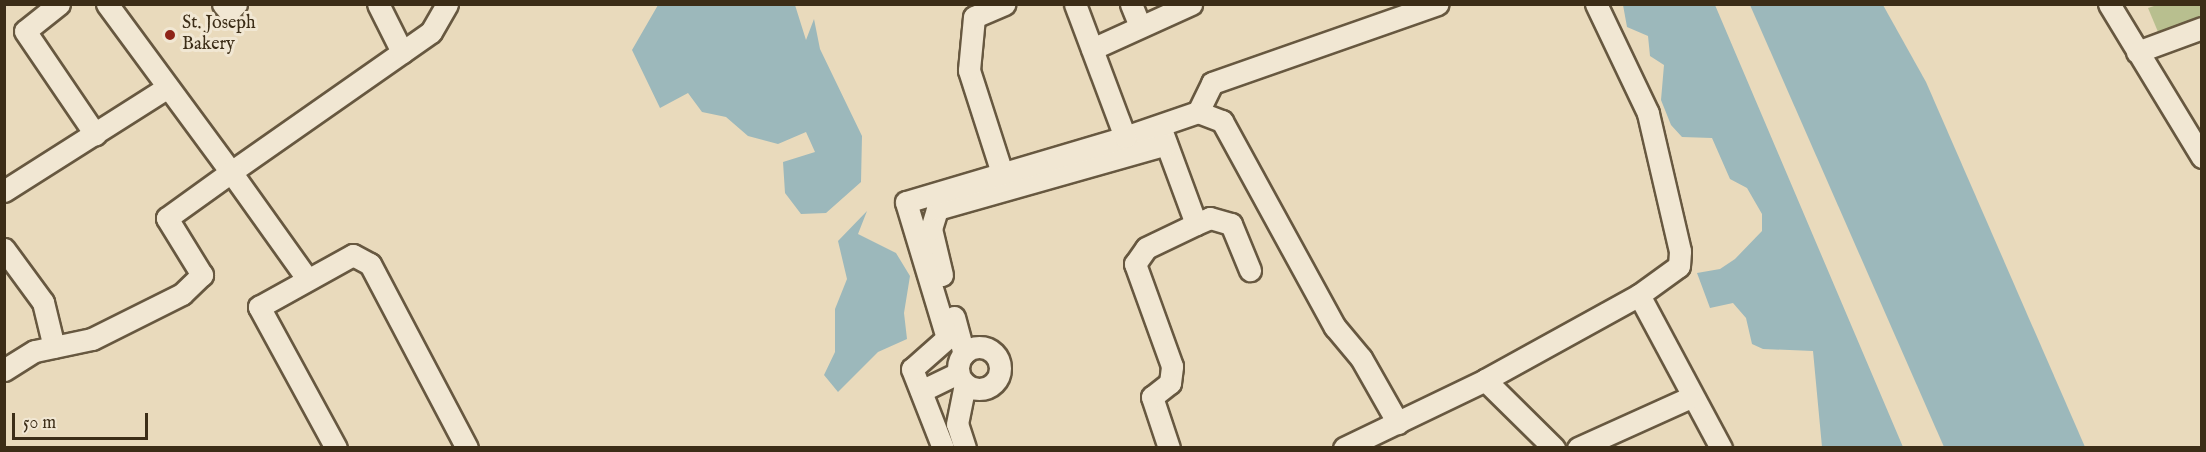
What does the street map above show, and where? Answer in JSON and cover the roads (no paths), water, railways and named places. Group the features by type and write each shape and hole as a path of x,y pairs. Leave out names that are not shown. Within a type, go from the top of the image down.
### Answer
{"street":[{"path":"59,4 27,24 25,31 95,134"},
{"path":"108,4 166,88 231,172 306,277"},
{"path":"223,4 229,11 236,4"},
{"path":"378,4 402,52"},
{"path":"4,370 54,346 107,332 193,284 202,275 167,218 431,32 447,4"},
{"path":"1002,174 969,70 974,17 1004,4"},
{"path":"1075,4 1125,137"},
{"path":"1131,4 1139,24"},
{"path":"1092,49 1139,24 1191,4"},
{"path":"965,447 957,424 962,370 933,237 931,216 937,208 1163,135 1198,112 1212,83 1438,4"},
{"path":"1344,447 1485,380 1639,295 1678,266 1680,251 1648,113 1596,4"},
{"path":"2109,4 2202,157"},
{"path":"2137,52 2202,28"},
{"path":"4,191 166,88"},
{"path":"1198,112 1222,121 1233,135 1335,327 1361,358 1398,423"},
{"path":"943,447 912,369 947,338 906,202 1125,137 1163,135"},
{"path":"1163,135 1196,224"},
{"path":"1169,447 1152,398 1170,383 1172,366 1135,264 1146,248 1210,218 1231,224 1250,270"},
{"path":"4,249 43,302 54,346"},
{"path":"336,447 259,311 260,304 306,277 353,255 370,264 467,447"},
{"path":"1639,295 1691,397 1721,447"},
{"path":"921,391 962,370"},
{"path":"1485,380 1554,447"},
{"path":"1578,447 1691,397"}],"water":[{"path":"658,5 795,5 806,40 814,19 820,49 862,136 861,182 826,213 801,214 785,193 783,162 815,152 806,132 778,144 748,136 726,117 702,112 688,93 660,108 632,50"},
{"path":"1623,5 1715,5 1903,447 1822,447 1813,351 1763,349 1752,344 1746,318 1733,303 1710,308 1697,273 1720,269 1735,259 1762,231 1762,214 1747,188 1730,179 1712,138 1682,137 1671,125 1661,100 1664,65 1650,56 1648,36 1627,27"},
{"path":"1750,5 1883,5 1926,82 2085,447 1944,447"},
{"path":"867,211 858,234 896,253 910,276 904,313 907,339 878,352 838,392 824,375 835,352 835,309 847,279 838,241"}],"place":[{"name":"St. Joseph Bakery","path":"170,35"}]}
